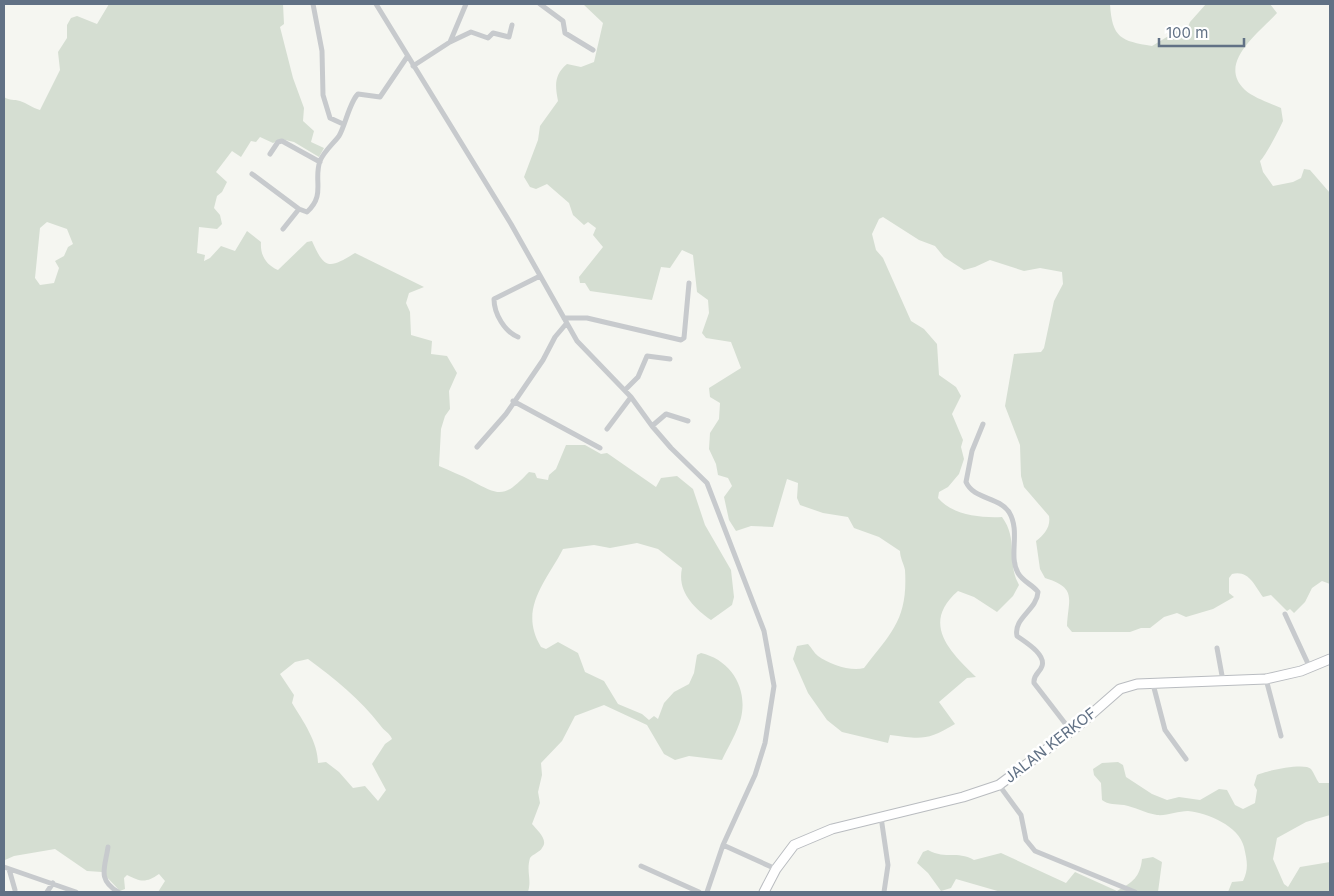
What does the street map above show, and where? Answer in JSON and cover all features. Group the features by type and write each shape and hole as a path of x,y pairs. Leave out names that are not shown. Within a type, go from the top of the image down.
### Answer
{"main road":[{"name":"JALAN KERKOF","path":"764,892 776,869 794,845 803,839 963,797 999,785 1071,731 1120,689 1132,684 1266,679 1310,668 1330,659"}],"street":[{"path":"313,4 322,51 323,95 330,118 343,124"},
{"path":"376,4 511,224 577,341 596,363 625,390 652,426 702,476 711,492 730,549 764,631 772,667 773,700 765,743 755,774 723,845 707,892"},
{"path":"450,42 466,4"},
{"path":"540,4 562,19 565,33 593,50"},
{"path":"413,66 450,42 472,32 484,37 489,37 493,33 509,38 512,24"},
{"path":"252,174 299,209 307,212 317,198 320,162 339,136 356,96 380,97 407,57"},
{"path":"270,154 278,142 282,141 320,162"},
{"path":"283,229 299,209"},
{"path":"518,337 506,330 494,299 540,276"},
{"path":"564,318 587,318 681,340 684,338 686,330 689,283"},
{"path":"477,447 506,414 513,401 543,360 555,337 566,324"},
{"path":"625,390 638,377 647,356 670,359"},
{"path":"607,430 631,397"},
{"path":"513,401 600,448"},
{"path":"652,426 666,414 688,420"},
{"path":"984,424 972,450 966,482 973,493 1002,504 1012,520 1016,532 1014,562 1017,572 1023,580 1038,592 1035,602 1017,626 1017,636 1036,651 1042,666 1036,674 1034,683 1071,731"},
{"path":"1284,614 1310,668"},
{"path":"1217,648 1223,682"},
{"path":"1266,679 1281,736"},
{"path":"1153,684 1166,730 1186,759"},
{"path":"999,785 1021,815 1026,840 1035,851 1135,892"},
{"path":"881,817 888,865 884,892"},
{"path":"723,845 776,869"},
{"path":"108,848 103,876 107,884 118,892"},
{"path":"641,866 699,892"},
{"path":"6,868 76,892"},
{"path":"6,868 15,890"},
{"path":"47,892 53,883"}],"shaded area":[{"path":"109,4 283,4 284,24 280,27 293,78 304,108 303,121 314,131 311,142 324,148 319,157 294,142 281,139 273,143 260,137 256,142 251,141 241,157 232,151 216,172 227,182 222,192 217,196 214,208 220,215 222,224 217,229 199,227 197,253 205,255 204,261 210,258 221,246 235,251 247,231 261,242 265,259 278,270 307,242 312,241 321,258 329,264 340,262 355,253 424,287 409,293 406,303 410,312 411,335 432,341 431,354 447,356 457,373 449,391 450,409 445,416 441,429 439,466 490,490 502,492 514,486 529,472 535,473 537,478 548,480 549,475 556,469 566,445 585,445 601,454 607,453 656,487 661,478 677,476 693,489 705,525 731,570 734,597 732,605 711,620 698,610 684,591 681,576 682,568 658,549 637,543 610,548 594,545 563,549 537,596 532,620 541,647 546,649 558,642 578,653 585,672 604,681 618,704 642,714 649,720 654,716 658,719 664,703 674,692 689,684 694,673 697,655 701,653 712,657 729,669 739,686 743,707 737,729 722,760 689,756 675,760 664,754 647,725 604,705 575,716 562,741 541,763 542,775 538,792 540,803 532,824 542,835 544,845 540,851 530,858 528,892 158,892 165,881 159,874 150,879 143,880 127,875 124,878 125,889 120,891 102,872 87,871 55,849 14,856 5,860 4,97 18,100 40,110 60,70 58,52 67,38 67,25 71,18 77,16 97,24","holes":["47,222 67,229 73,244 68,247 64,256 55,261 59,268 54,283 40,285 35,278 40,228","308,659 356,698 392,739 385,744 372,764 386,790 378,801 365,786 353,788 339,772 326,762 318,763 313,740 292,703 294,695 280,674 295,662"]},
{"path":"583,4 1110,4 1113,24 1120,36 1133,42 1152,46 1180,29 1186,31 1190,22 1206,4 1270,4 1277,13 1244,48 1235,69 1237,80 1245,90 1257,98 1281,108 1283,121 1260,161 1263,172 1273,186 1293,182 1301,178 1304,169 1310,170 1330,193 1330,584 1322,581 1312,588 1305,602 1294,613 1290,609 1287,611 1271,595 1263,597 1247,576 1238,573 1232,574 1229,578 1229,593 1234,597 1213,609 1186,617 1177,613 1164,617 1150,628 1141,628 1130,632 1072,632 1067,626 1069,596 1067,590 1045,578 1040,569 1036,541 1046,530 1049,524 1049,516 1024,487 1021,476 1020,445 1005,406 1014,354 1041,352 1044,348 1054,301 1063,284 1062,272 1040,268 1024,271 990,260 964,270 944,257 935,246 919,240 883,217 879,219 872,234 876,250 883,258 911,321 924,329 937,344 939,375 956,387 961,396 952,414 963,440 961,447 964,459 959,474 948,487 939,492 938,498 944,504 959,512 984,517 1002,517 1010,534 1013,567 1019,585 1013,596 997,612 974,597 958,591 947,603 941,614 940,625 949,647 976,677 967,678 939,702 955,724 930,736 917,738 890,735 888,743 842,732 827,720 808,693 793,659 797,646 808,644 818,656 840,666 853,669 864,668 890,634 901,613 904,601 905,570 900,551 879,537 854,528 848,517 823,513 800,505 797,498 798,483 787,479 773,527 751,526 736,531 729,520 724,497 732,486 728,478 718,475 716,464 709,449 710,433 719,419 720,403 710,397 709,388 741,368 731,342 706,338 702,333 709,313 708,300 697,292 693,255 682,250 670,268 661,267 652,300 590,291 585,283 580,283 579,277 603,247 593,235 596,228 588,222 584,225 573,215 569,203 547,184 536,189 530,187 524,177 538,140 540,126 558,101 556,81 560,72 567,64 581,67 594,62 603,23"},
{"path":"1118,762 1123,765 1126,777 1152,794 1167,800 1179,797 1200,800 1219,789 1227,790 1235,805 1243,809 1255,803 1257,790 1254,785 1257,775 1276,769 1301,766 1311,769 1319,783 1330,783 1330,815 1306,822 1277,838 1273,859 1284,884 1288,887 1300,867 1330,862 1330,892 1228,892 1232,882 1243,881 1247,868 1244,847 1236,833 1222,822 1196,812 1184,811 1157,815 1124,805 1104,802 1102,800 1101,783 1094,775 1093,769 1102,763"},
{"path":"928,850 935,853 968,857 974,860 1001,853 1066,883 1075,872 1117,891 1135,878 1140,870 1142,859 1153,857 1162,862 1158,892 1001,892 956,879 951,888 941,891 928,873 917,863 923,852"}]}
